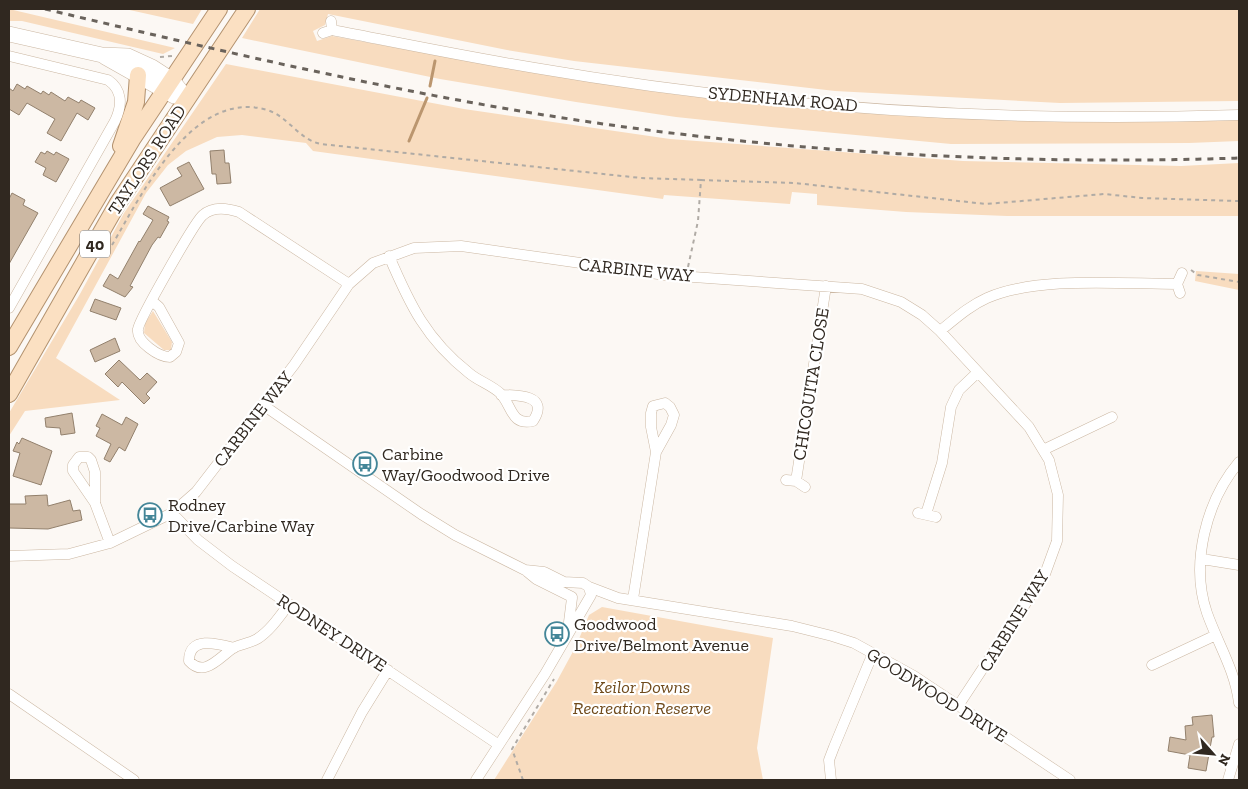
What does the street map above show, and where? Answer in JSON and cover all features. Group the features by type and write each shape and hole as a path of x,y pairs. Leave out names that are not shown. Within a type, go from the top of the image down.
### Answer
{"main road":[{"name":"TAYLORS ROAD","path":"9,346 110,176 219,9"},
{"name":"TAYLORS ROAD","path":"9,394 118,203 247,9"},
{"path":"110,176 136,102 138,74"}],"street":[{"name":"SYDENHAM ROAD","path":"329,28 536,69 631,83 794,102 1051,116 1239,115"},
{"path":"9,34 102,55 128,56 152,67 168,86"},
{"path":"102,55 138,74 168,86 187,99"},
{"path":"9,56 102,77 114,84 120,95 120,106 115,121 9,308"},
{"path":"152,301 159,307 177,340 178,348 170,357 164,356 144,343 138,333 139,325 152,301 194,226 203,215 213,209 227,208 239,212 349,284"},
{"name":"CARBINE WAY","path":"9,556 69,554 110,543 172,513 196,492 294,365 349,284 373,263 414,248 440,245 461,246 626,270 862,289 890,297 922,315 940,331 1029,427 1043,450 1058,495 1059,525 1052,557 1036,590 958,706"},
{"path":"389,256 408,301 430,335 470,374 502,394"},
{"path":"940,331 969,308 986,299 1017,288 1047,284 1179,288 1182,273"},
{"name":"CHICQUITA CLOSE","path":"805,488 791,480 826,286"},
{"path":"927,515 942,463 951,407 959,390 978,372"},
{"path":"263,405 421,514 486,552 525,570 536,579 579,603 587,601"},
{"path":"1043,450 1112,417"},
{"path":"633,599 656,452"},
{"path":"1239,462 1212,506 1202,560 1202,586 1207,612 1236,680 1239,703"},
{"path":"95,503 110,543"},
{"name":"RODNEY DRIVE","path":"172,513 198,540 232,566 499,745"},
{"path":"1202,560 1239,565"},
{"path":"476,780 545,674 567,633 591,595 589,587 583,583 576,584 559,580 544,572 525,570"},
{"path":"567,633 572,588 576,584"},
{"name":"GOODWOOD DRIVE","path":"589,587 618,598"},
{"name":"GOODWOOD DRIVE","path":"587,601 618,598 633,599 814,631 854,644 873,653 958,706 1070,780"},
{"path":"234,648 257,639 271,627 289,604"},
{"path":"1150,666 1216,635"},
{"path":"831,780 829,760 873,653"},
{"path":"327,780 362,712 388,670"},
{"path":"9,694 134,780"},
{"path":"1228,780 1239,744"}],"path":[{"path":"152,55 167,57 178,52"},
{"path":"112,246 148,185 189,133 204,120 224,109 242,106 263,109 279,115 304,137 321,144 632,177 795,183 986,204 1104,194 1142,198 1239,201"},
{"path":"687,276 698,221 701,180"},
{"path":"1182,273 1185,266 1198,275 1239,282"},
{"path":"523,780 512,749 555,680 545,674"}],"green space":[{"path":"9,9 175,48 163,54 22,21 9,21"},
{"path":"125,9 202,9 193,24"},
{"path":"260,9 1239,9 1238,101 1060,103 835,91 574,61 507,50 328,14 325,25 313,31 317,41 332,36 481,63 680,95 774,104 1239,118 1239,141 951,144 676,117 440,79 242,38"},
{"path":"226,64 464,109 670,139 963,161 1181,166 1239,163 1239,216 1007,216 906,212 817,205 817,194 792,192 790,204 664,195 663,199 313,151 306,143 242,135 217,137 186,151 168,165 146,193 56,358 120,400 25,411 9,436 9,413 80,294 124,213"},
{"path":"1196,271 1239,274 1239,290 1195,281"},
{"path":"153,311 172,342 171,350 164,350 144,333 145,323"},
{"name":"Keilor Downs Recreation Reserve","path":"602,607 773,638 757,748 763,780 494,780 557,681 576,646 589,615"}],"building":[{"path":"17,84 25,89 27,86 41,94 43,91 49,95 51,92 65,101 68,97 79,103 81,100 95,108 88,120 77,113 61,141 47,133 55,119 27,103 19,115 9,109 9,88 13,91"},
{"path":"224,150 225,163 229,163 231,183 217,184 216,174 212,174 210,151"},
{"path":"47,151 54,155 56,152 69,159 56,182 43,175 46,168 35,162 41,152 45,154"},
{"path":"189,162 204,189 170,206 160,188 182,176 177,168"},
{"path":"12,193 25,200 23,205 38,213 9,264 9,199"},
{"path":"148,206 169,217 167,221 169,222 160,238 158,237 152,245 130,286 133,287 125,297 103,286 110,274 118,279 153,220 143,214"},
{"path":"95,299 121,308 116,320 90,311"},
{"path":"115,338 120,351 95,362 90,350"},
{"path":"119,360 140,380 147,373 157,382 146,394 150,398 144,404 122,382 118,387 105,374"},
{"path":"72,413 75,433 61,435 60,428 46,427 45,418"},
{"path":"102,414 122,425 126,417 138,424 125,451 119,447 110,462 104,459 111,444 96,436 100,428 96,426"},
{"path":"22,438 52,451 41,485 13,476 20,453 13,451 17,442 19,444"},
{"path":"47,495 48,506 70,500 73,511 80,510 82,520 48,529 9,528 9,504 26,504 25,496"},
{"path":"1212,715 1214,737 1212,737 1206,771 1188,768 1190,755 1168,751 1170,737 1186,740 1185,726 1193,725 1192,717"}],"waterway":[{"path":"430,86 435,61"},
{"path":"409,141 427,98"}],"railway":[{"path":"45,9 345,78 526,112 614,126 703,137 881,153 1060,160 1239,158"}],"place":[{"name":"Carbine Way/Goodwood Drive","path":"365,464"},
{"name":"Rodney Drive/Carbine Way","path":"150,515"},
{"name":"Goodwood Drive/Belmont Avenue","path":"557,634"}]}
